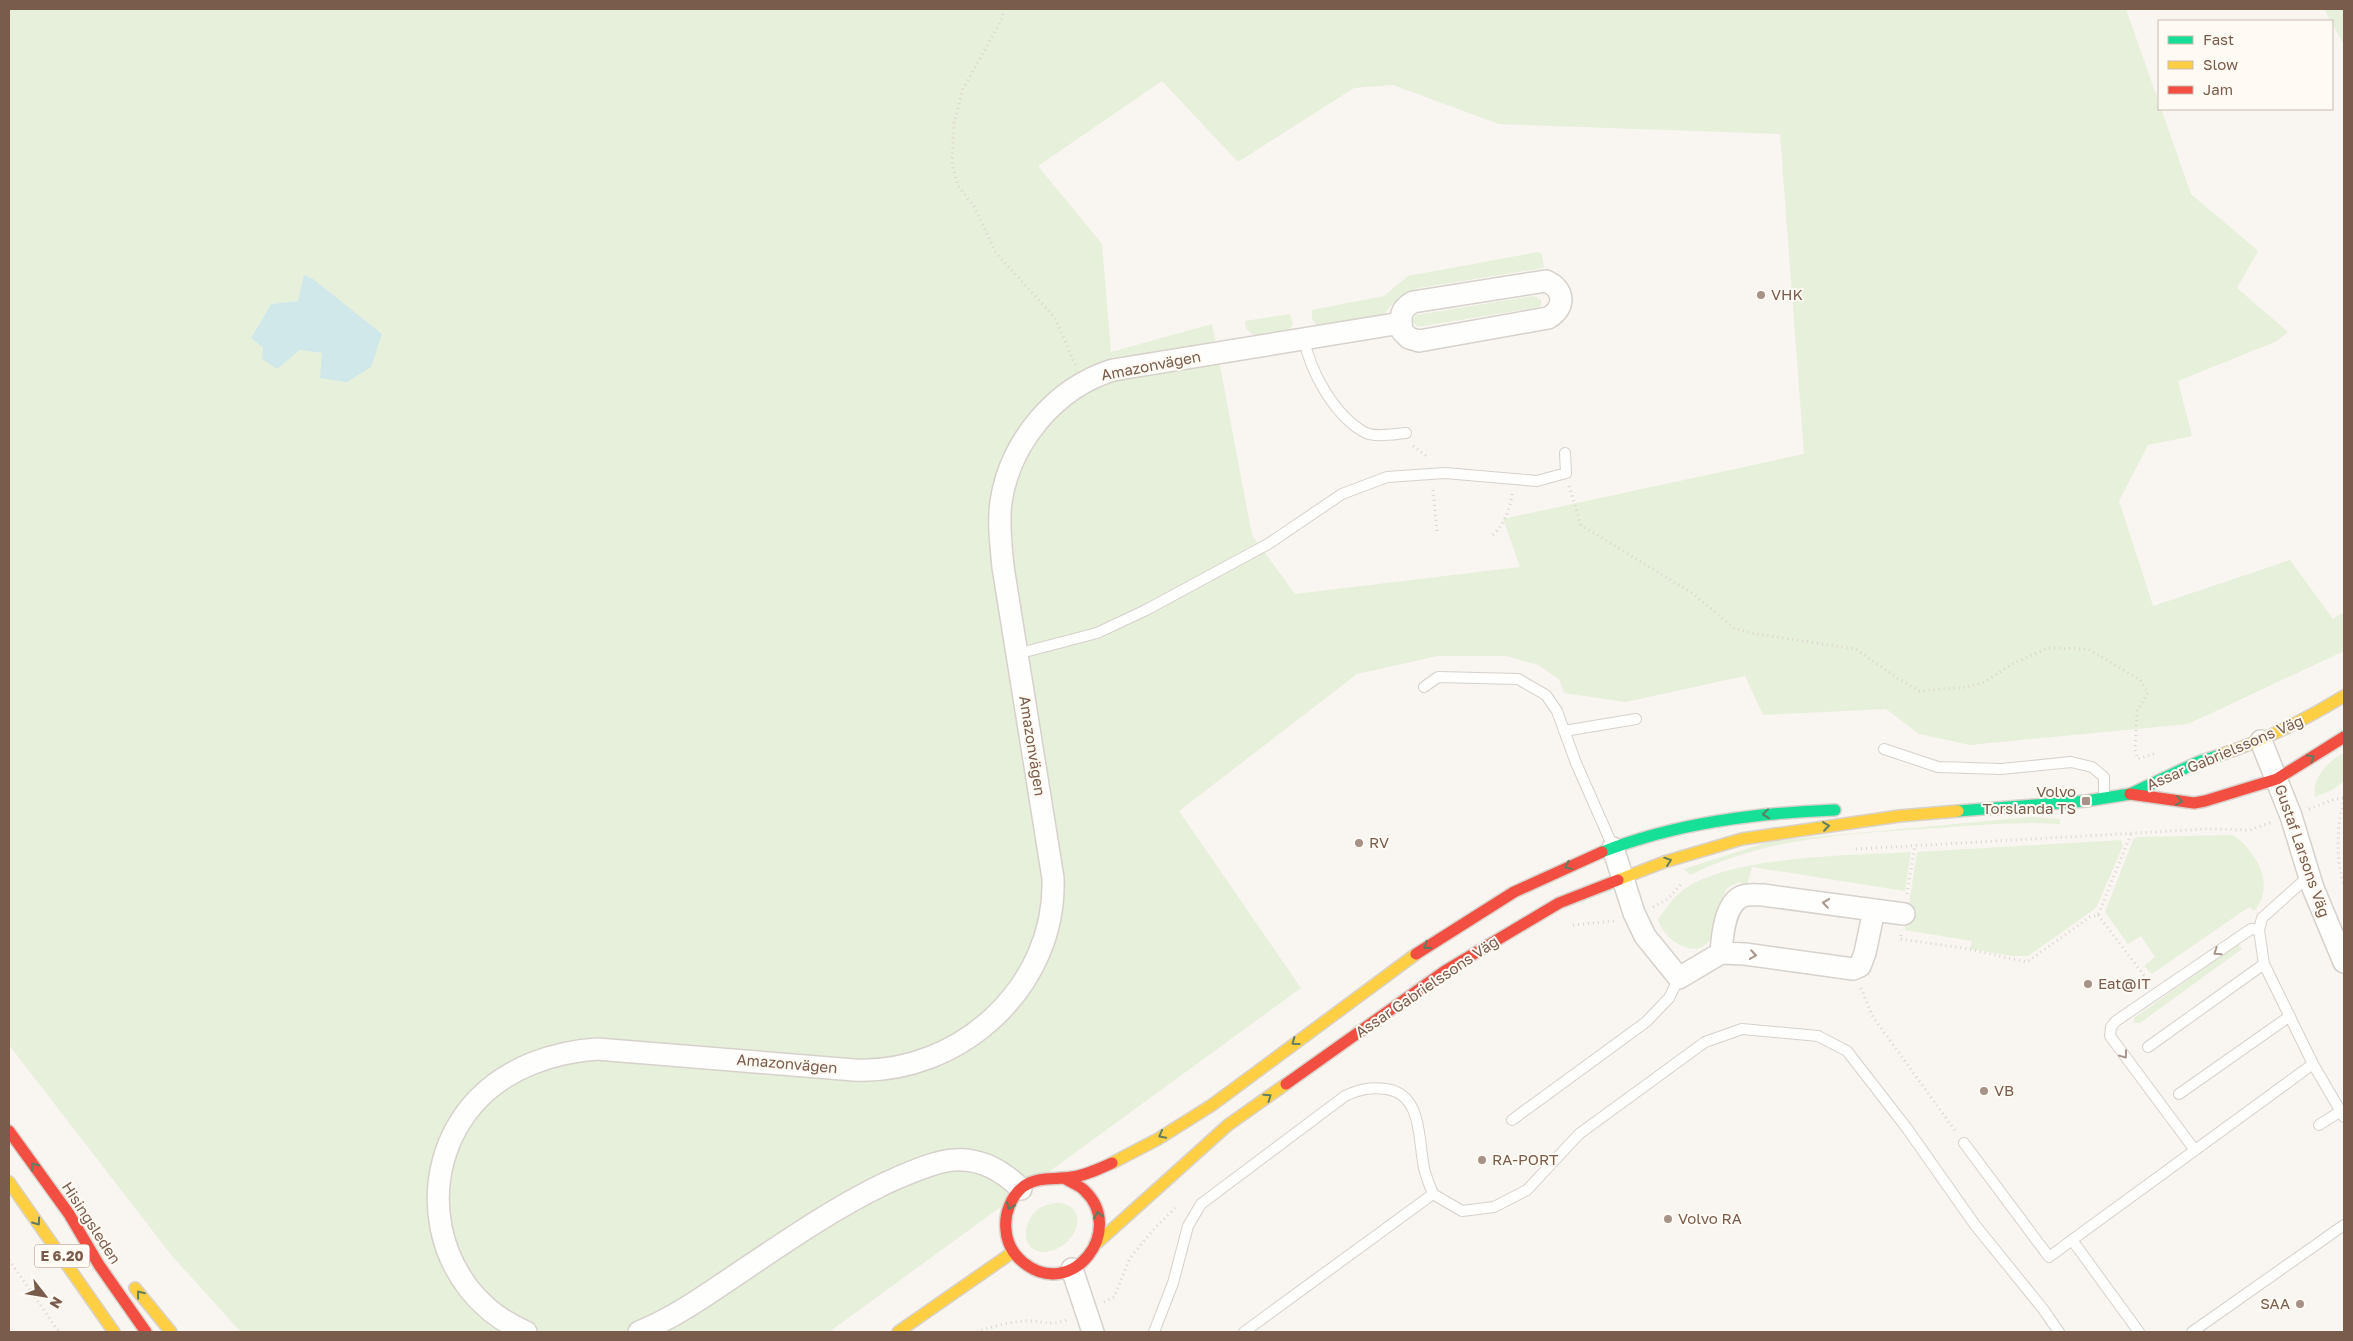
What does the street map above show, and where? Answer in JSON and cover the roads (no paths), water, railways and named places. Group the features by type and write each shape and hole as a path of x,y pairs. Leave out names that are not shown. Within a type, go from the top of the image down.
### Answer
{"main road":[{"name":"Assar Gabrielssons Väg","path":"1097,1243 1228,1125 1446,971 1559,903 1622,877 1694,852 1742,839 1899,816 2104,798 2130,794 2198,762 2260,741 2305,720 2344,696"},
{"name":"Assar Gabrielssons Väg","path":"2130,794 2194,803 2277,779 2344,737"},
{"name":"Assar Gabrielssons Väg","path":"1064,1178 1100,1169 1178,1127 1410,957 1468,919 1546,876 1613,848 1662,832 1738,817 1802,810 1850,810 1899,816"},
{"name":"Hisingsleden","path":"9,1131 69,1214 99,1265 146,1332"},
{"path":"1064,1178 1082,1187 1095,1203 1100,1223 1097,1243 1089,1256 1072,1269 1055,1272 1039,1271 1024,1263 1013,1252 1008,1241 1006,1219 1008,1207 1022,1188 1037,1180 1064,1178"},
{"name":"E 6.20","path":"9,1182 114,1332"},
{"path":"898,1332 1013,1252"},
{"path":"99,1265 115,1270"},
{"path":"128,1280 171,1332"}],"street":[{"path":"1546,281 1554,284 1560,291 1562,306 1557,313 1548,318 1419,341 1409,338 1402,332 1401,323 1400,314 1405,306 1413,302 1546,281"},
{"name":"Amazonvägen","path":"526,1332 498,1316 470,1291 450,1259 440,1230 438,1212 438,1184 447,1147 466,1114 481,1096 500,1081 524,1067 561,1053 597,1049 854,1070 891,1069 928,1060 962,1043 992,1020 1015,994 1036,958 1045,934 1053,886 1051,859 1000,542 1001,503 1005,483 1014,459 1035,424 1054,404 1083,383 1121,368 1401,323"},
{"name":"Gustaf Larsons Väg","path":"2260,741 2277,779 2291,816 2309,876 2344,962"},
{"path":"1613,848 1634,913 1645,936 1679,978 1721,953 1745,954 1853,968 1860,966 1865,953 1874,910"},
{"path":"1721,953 1728,914 1737,899 1744,895 1762,895 1904,914"},
{"path":"639,1332 680,1313 849,1201 905,1174 952,1160 970,1160 994,1168 1011,1178 1022,1188"},
{"path":"1072,1269 1093,1332"}],"lane":[{"path":"1304,339 1313,372 1345,416 1365,433 1385,435 1406,433"},
{"path":"1017,654 1061,644 1106,629 1268,544 1342,494 1388,477 1444,473 1537,481 1566,473 1565,453"},
{"path":"1424,687 1438,677 1518,679 1546,695 1557,711 1613,848"},
{"path":"1564,731 1636,719"},
{"path":"1884,749 1938,767 2001,769 2071,762 2092,767 2104,777 2104,798"},
{"path":"2309,876 2262,918 2259,930 2264,964 2313,1064 2343,1114 2319,1125"},
{"path":"2194,1149 2110,1036 2116,1021 2251,929 2259,930"},
{"path":"2148,1047 2264,964"},
{"path":"1512,1120 1646,1022 1669,998 1679,978"},
{"path":"2179,1094 2290,1016"},
{"path":"1154,1332 1173,1283 1188,1226 1201,1204 1345,1096 1363,1088 1397,1090 1410,1103 1419,1128 1424,1169 1433,1194 1462,1211 1494,1207 1527,1190 1579,1134 1705,1042 1742,1029 1818,1036 1846,1051 1906,1127 1974,1226 2043,1309 2059,1332"},
{"path":"1964,1142 2049,1256 2313,1064"},
{"path":"1244,1332 1433,1194"},
{"path":"2192,1332 2344,1225"},
{"path":"2072,1240 2139,1332"}],"water":[{"path":"304,275 313,279 382,334 371,367 347,382 320,378 322,353 300,350 277,369 262,359 263,348 251,338 271,304 298,301"}],"place":[{"name":"VHK","path":"1761,295"},
{"name":"Volvo Torslanda TS","path":"2086,801"},
{"name":"RV","path":"1359,843"},
{"name":"Eat@IT","path":"2088,984"},
{"name":"VB","path":"1984,1091"},
{"name":"RA-PORT","path":"1482,1160"},
{"name":"Volvo RA","path":"1668,1219"},
{"name":"SAA","path":"2300,1304"}]}
